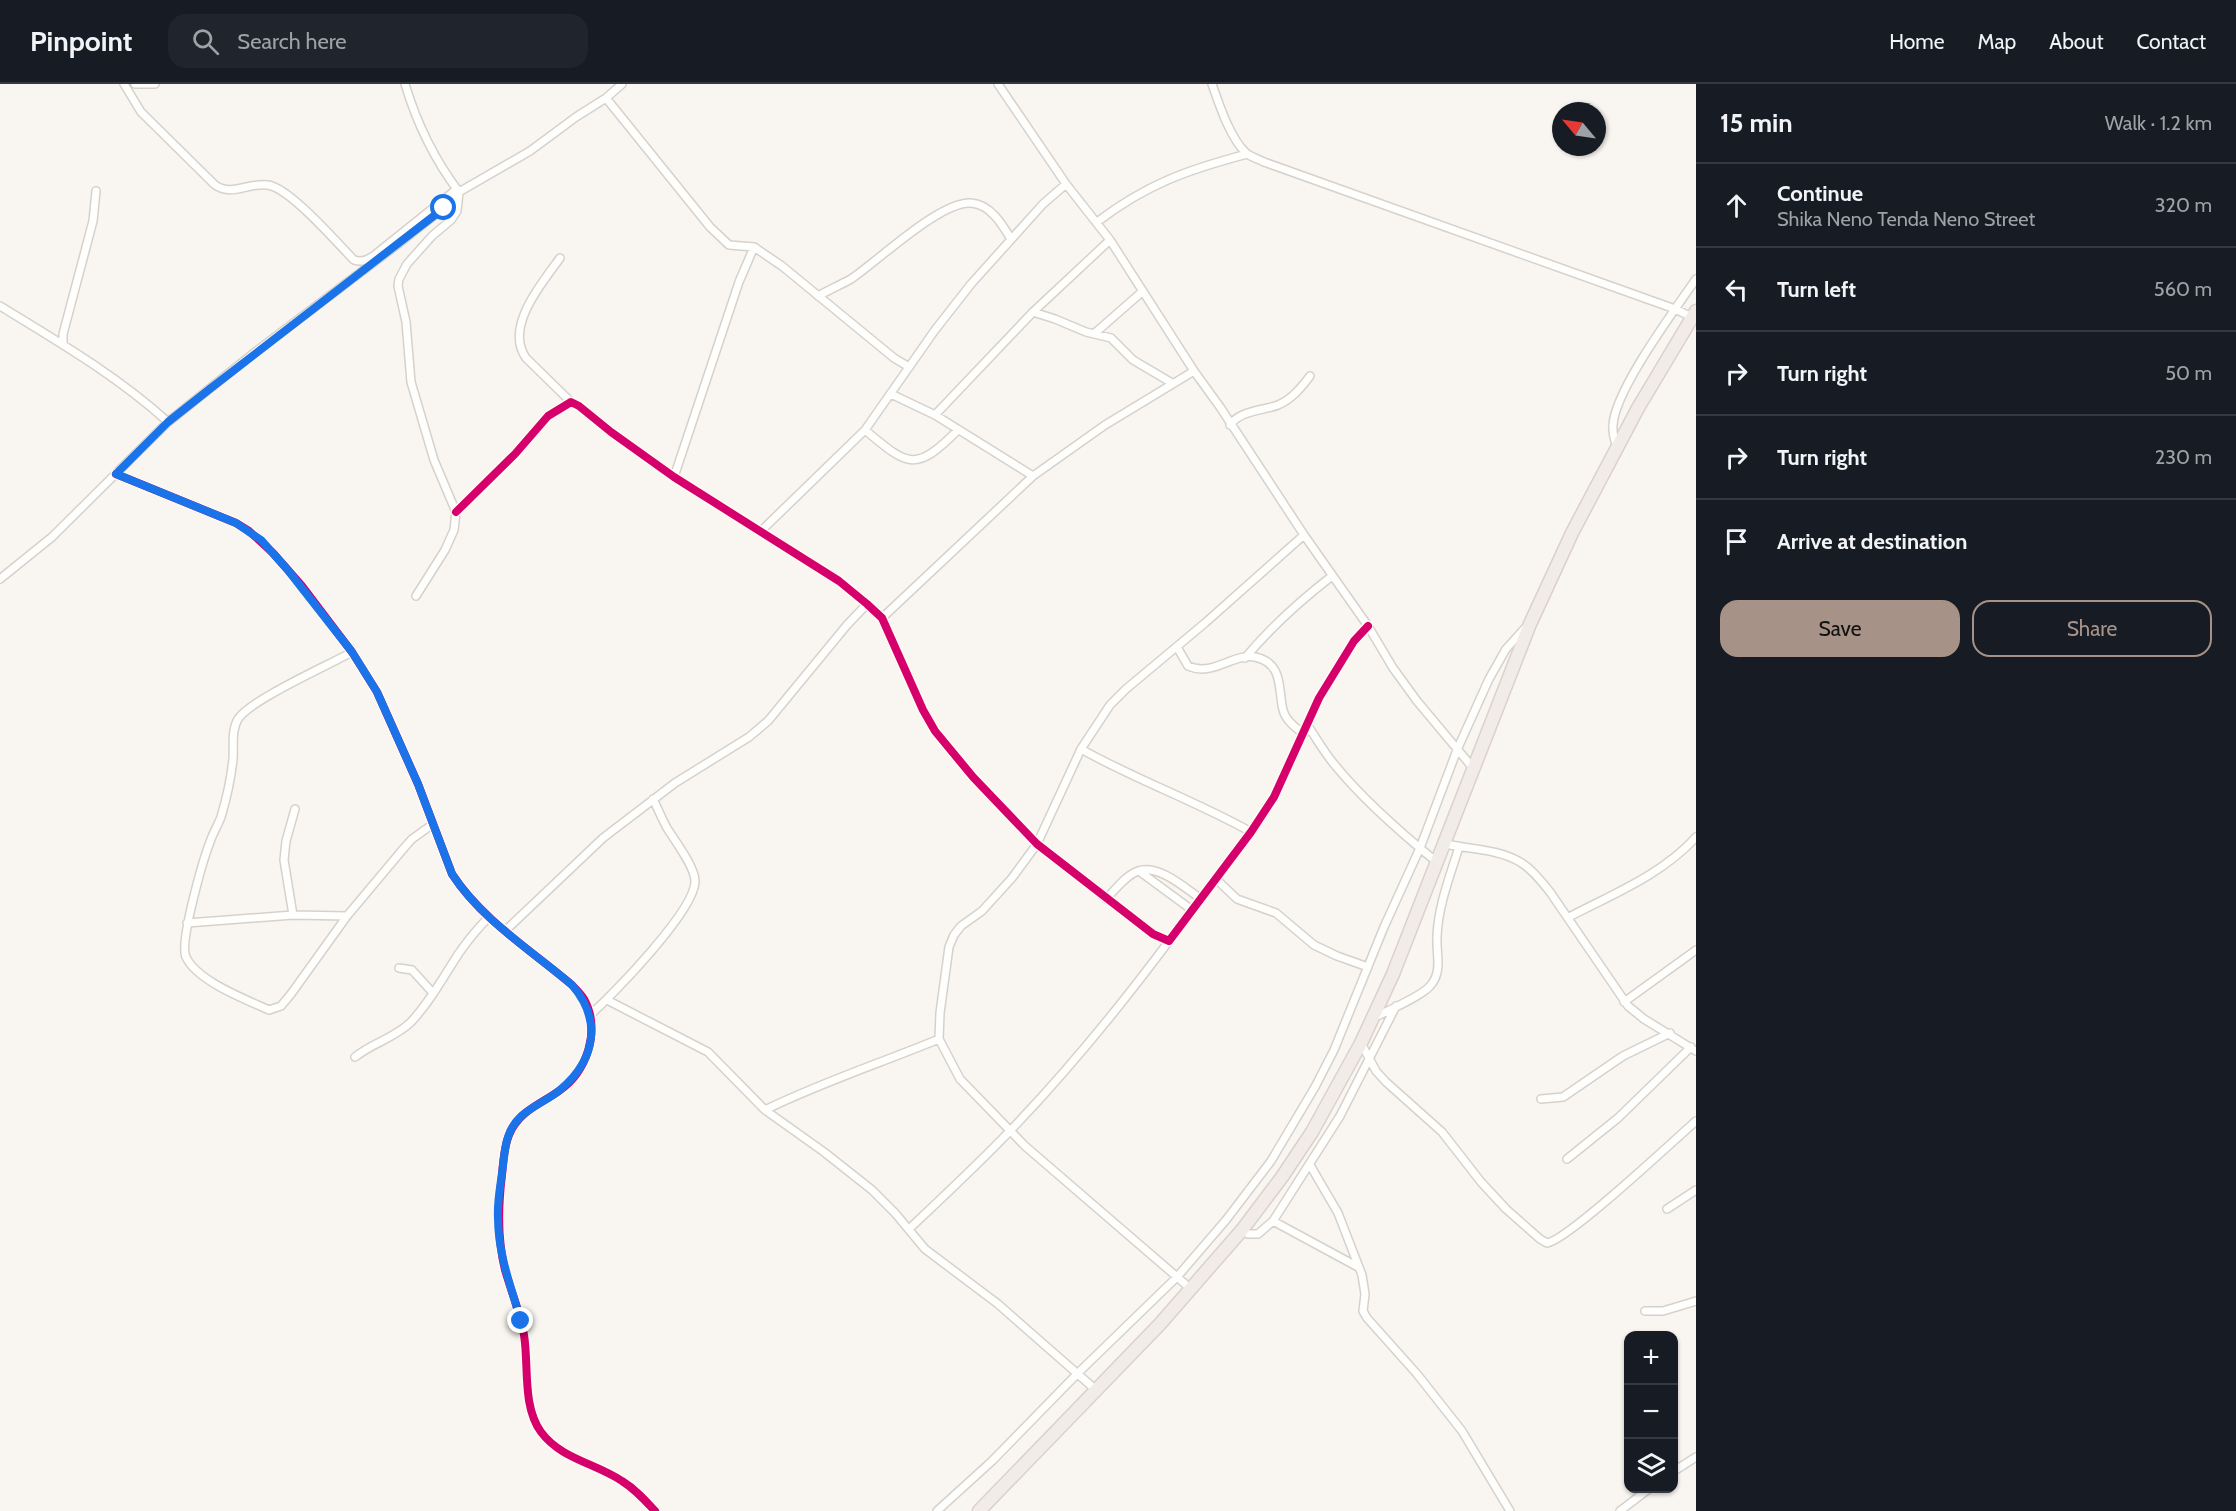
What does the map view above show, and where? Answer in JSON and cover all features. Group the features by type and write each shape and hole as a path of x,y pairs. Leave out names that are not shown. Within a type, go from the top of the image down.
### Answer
{"highway":[{"path":"979,1511 1161,1324 1242,1230 1312,1132 1374,1018 1438,863 1530,624 1572,533 1617,448 1695,316"}],"street":[{"path":"124,84 141,112 214,185 222,190 231,191 257,185 274,186 298,204 354,260 366,261 458,190 523,156 606,98 622,84"},
{"path":"135,84 155,84"},
{"path":"405,84 423,136 458,190 457,211 452,220 432,236 407,264 398,286 406,322 411,382 434,460 456,512 454,530 445,550 416,596"},
{"path":"998,84 1066,184 1110,240 1194,371 1417,701 1473,768"},
{"path":"1212,84 1222,111 1247,154 1305,178 1695,316"},
{"path":"606,98 710,227 729,245 754,247 782,266 894,358 909,367"},
{"path":"1097,222 1120,205 1157,184 1196,168 1247,154"},
{"path":"760,532 865,430 942,320 1011,238 1043,204 1066,184"},
{"path":"0,579 52,537 168,422 452,201 458,190"},
{"path":"63,344 63,334 93,221 96,191"},
{"path":"818,296 850,279 922,225 952,206 970,202 977,204 993,213 1011,238"},
{"path":"935,415 1032,312 1110,240"},
{"path":"674,477 739,282 754,247"},
{"path":"560,258 533,295 521,323 518,340 520,350 526,358 571,402 611,432 674,477 839,581 867,604 882,618 935,731 973,777 1037,844 1153,934 1169,941"},
{"path":"1617,448 1613,423 1618,407 1640,365 1696,279"},
{"path":"1095,333 1143,291"},
{"path":"0,306 110,374 168,422"},
{"path":"1032,312 1086,332 1111,338 1133,360 1172,383"},
{"path":"882,618 1033,476 1105,425 1194,371"},
{"path":"1230,425 1237,417 1280,404 1292,397 1310,376"},
{"path":"891,394 935,415 1033,476"},
{"path":"456,512 515,454 548,416 571,402"},
{"path":"865,430 893,454 909,461 922,459 946,442 958,430"},
{"path":"116,474 236,523 249,531 287,569 369,677 418,784 452,874 473,902 572,985 584,998 590,1015 591,1042 586,1058 576,1074 560,1090 534,1105 521,1116 508,1136 498,1218 501,1245 505,1268 521,1321 530,1400 540,1431 567,1455 622,1480 656,1511"},
{"path":"1191,1289 1010,1132 960,1078 939,1039 949,947 961,926 982,911 1012,878 1037,844 1081,749 1110,705 1304,535"},
{"path":"1245,658 1286,615 1332,576"},
{"path":"506,930 603,838 653,799 768,721 867,604"},
{"path":"937,1511 993,1461 1078,1373 1177,1277 1226,1220 1271,1161 1334,1050 1420,848 1456,750 1489,679 1506,649 1530,624"},
{"path":"909,1229 1010,1132 1090,1041 1201,899 1274,797 1320,698 1354,641 1368,626"},
{"path":"1177,647 1188,666 1197,668 1221,666 1245,658 1259,658 1275,670 1279,677 1283,711 1304,735"},
{"path":"352,652 264,699 239,718 234,730 228,792 210,842 187,923 184,954 192,967 202,975 243,998 269,1010 281,1006 347,916 412,839 433,824"},
{"path":"1308,726 1332,763 1354,787 1438,863"},
{"path":"1081,749 1118,770 1206,808 1251,832"},
{"path":"590,1015 607,1000 674,923 688,904 696,883 694,874 653,799"},
{"path":"293,915 284,860 286,841 295,809"},
{"path":"1569,917 1647,875 1679,854 1696,837"},
{"path":"1445,844 1505,855 1519,861 1537,876 1569,917 1624,1002 1644,1019 1693,1049 1618,1118 1567,1159"},
{"path":"1374,1018 1425,991 1432,984 1439,960 1438,920 1459,847"},
{"path":"1106,899 1138,871 1152,870 1165,875 1201,899"},
{"path":"1138,871 1192,910"},
{"path":"1215,879 1237,899 1276,913 1314,945 1368,967"},
{"path":"187,923 293,915 347,916"},
{"path":"355,1057 368,1046 386,1039 410,1023 461,950 489,917"},
{"path":"1624,1002 1696,950"},
{"path":"399,968 412,970 433,993"},
{"path":"607,1000 708,1052 765,1110 872,1190 909,1229 925,1250 998,1304 1096,1390"},
{"path":"1242,1230 1248,1234 1258,1234 1273,1221 1340,1116 1396,1006"},
{"path":"1541,1099 1563,1097 1623,1056 1670,1033"},
{"path":"765,1110 829,1080 939,1039"},
{"path":"1361,1043 1386,1082 1442,1132 1481,1182 1506,1209 1547,1243 1556,1240 1601,1205 1696,1121"},
{"path":"1310,1165 1338,1213 1364,1284 1363,1311 1367,1318 1417,1374 1462,1431 1510,1511"},
{"path":"1667,1209 1696,1190"},
{"path":"1273,1221 1358,1267"},
{"path":"1645,1311 1663,1311 1696,1301"},
{"path":"1678,1468 1696,1457"},
{"path":"1621,1511 1644,1493"}],"cycle path":[{"path":"456,512 515,454 548,416 571,402 579,406 674,477 839,581 867,604 882,618 923,710 935,731 973,777 1037,844 1153,934 1169,941 1251,832 1274,797 1319,698 1354,641 1368,626"},
{"path":"116,474 236,523 249,531 273,553 302,586 352,652 377,692 418,784 452,874 464,891 492,920 572,985 584,999 591,1024 591,1037 584,1062 569,1083 530,1109 518,1120 507,1140 500,1199 501,1246 505,1270 524,1335 527,1385 535,1422 541,1432 558,1449 627,1484 655,1511"}],"route":[{"path":"444,208 254,353 168,422 116,474 236,523 261,540 287,569 318,606 369,677 387,712 418,784 452,874 459,885 489,917 541,958 584,998 590,1015 591,1027 591,1042 586,1058 576,1074 560,1090 534,1105 521,1116 508,1136 498,1218 505,1268 521,1321"}]}
